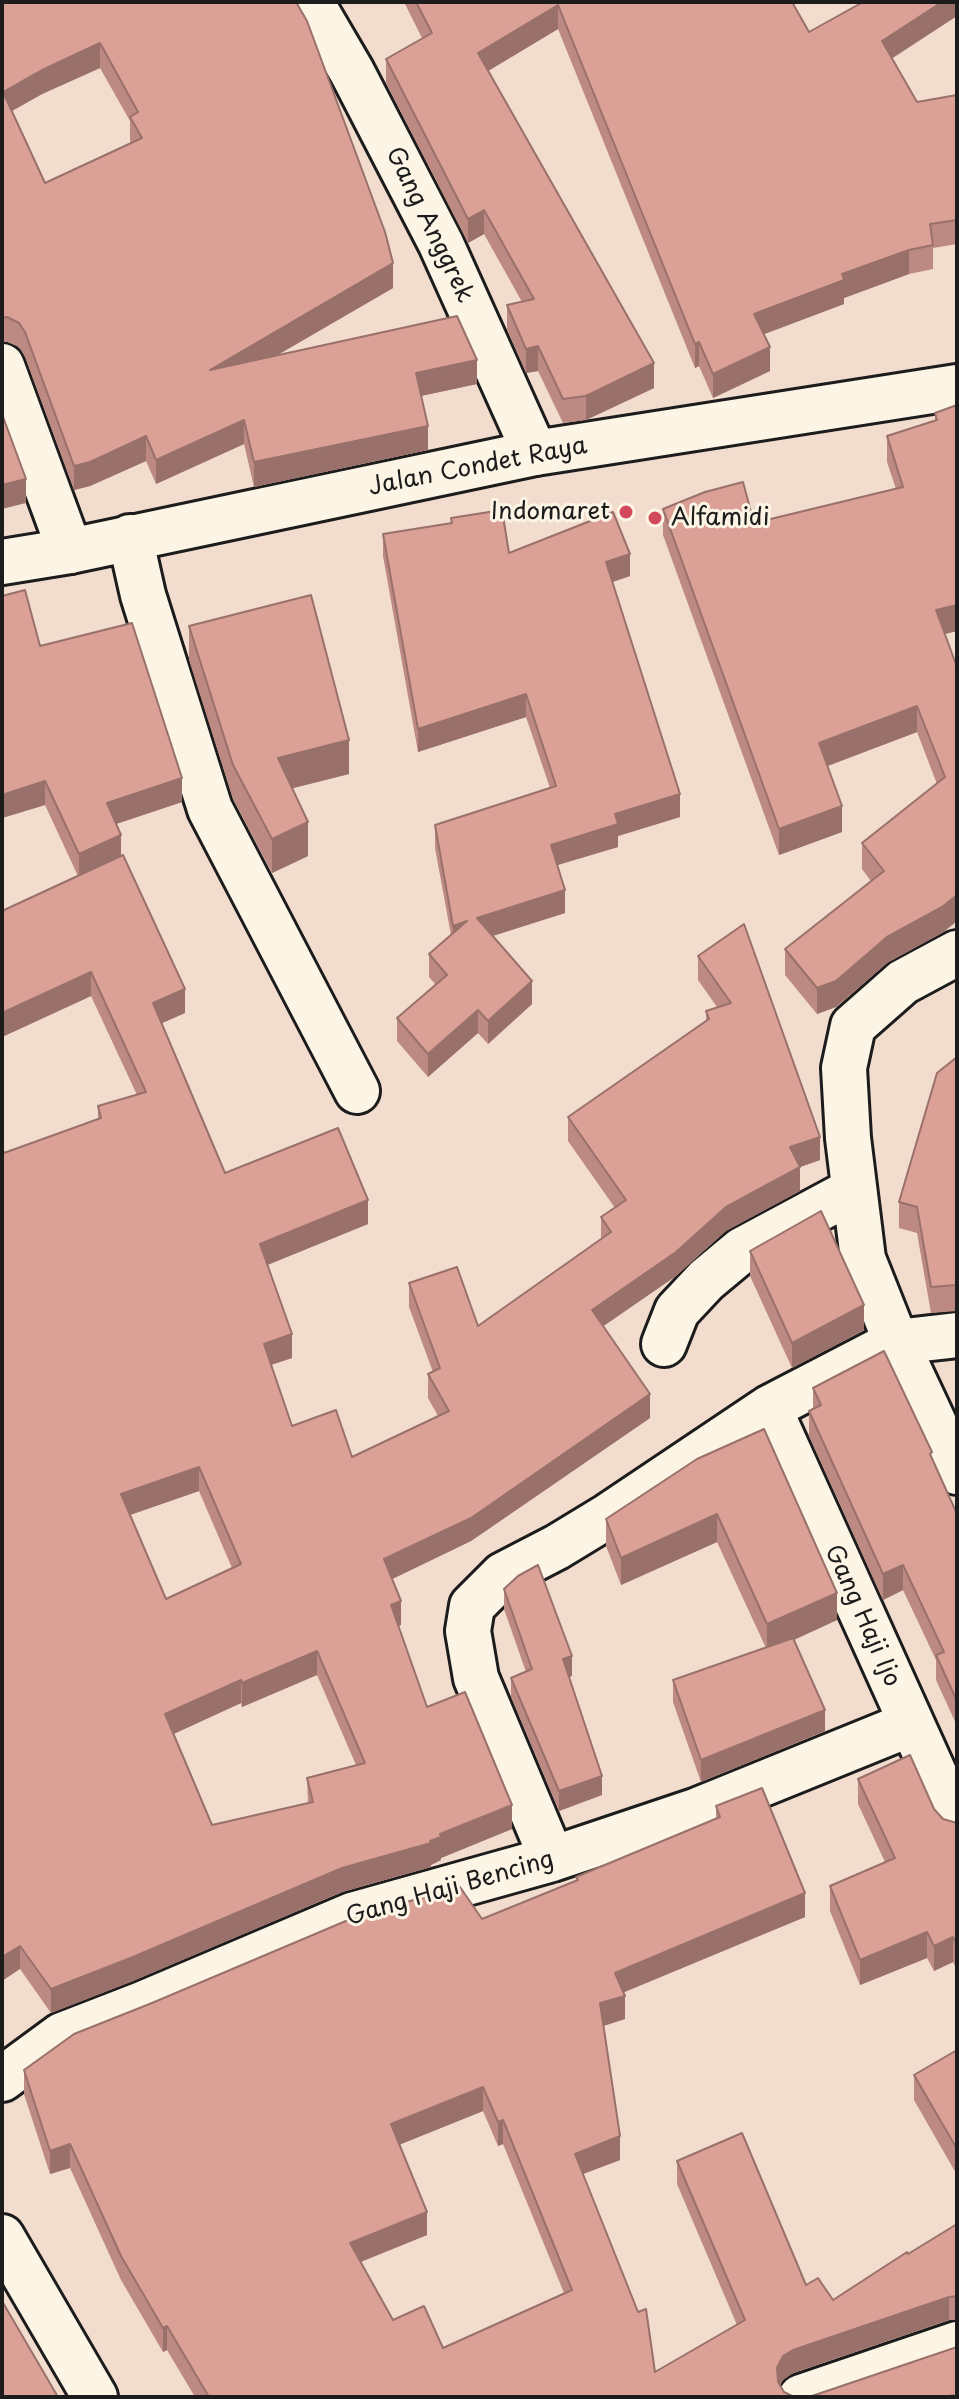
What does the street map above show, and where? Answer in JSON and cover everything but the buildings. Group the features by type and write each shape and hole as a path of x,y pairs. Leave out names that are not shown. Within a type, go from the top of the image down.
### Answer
{"street":[{"name":"Gang Anggrek","path":"311,2 352,72 441,244 535,453"},
{"path":"2,366 70,551"},
{"name":"Jalan Condet Raya","path":"2,562 70,551 535,453 957,387"},
{"path":"130,537 143,595 210,809 357,1091"},
{"path":"957,953 903,982 853,1026 844,1068 848,1138 863,1259 896,1342 957,1472"},
{"path":"664,1344 677,1311 706,1280 742,1250 854,1190"},
{"path":"552,1859 476,1678 468,1631 472,1606 503,1575 608,1516 769,1408 896,1342 957,1335"},
{"name":"Gang Haji Ijo","path":"769,1408 957,1824"},
{"name":"Gang Haji Bencing","path":"2,2079 62,2035 352,1915 552,1859 698,1810 910,1724"},
{"path":"2,2237 95,2397"},
{"path":"801,2397 957,2344"}],"place":[{"name":"Indomaret","path":"626,512"},
{"name":"Alfamidi","path":"655,518"}]}
